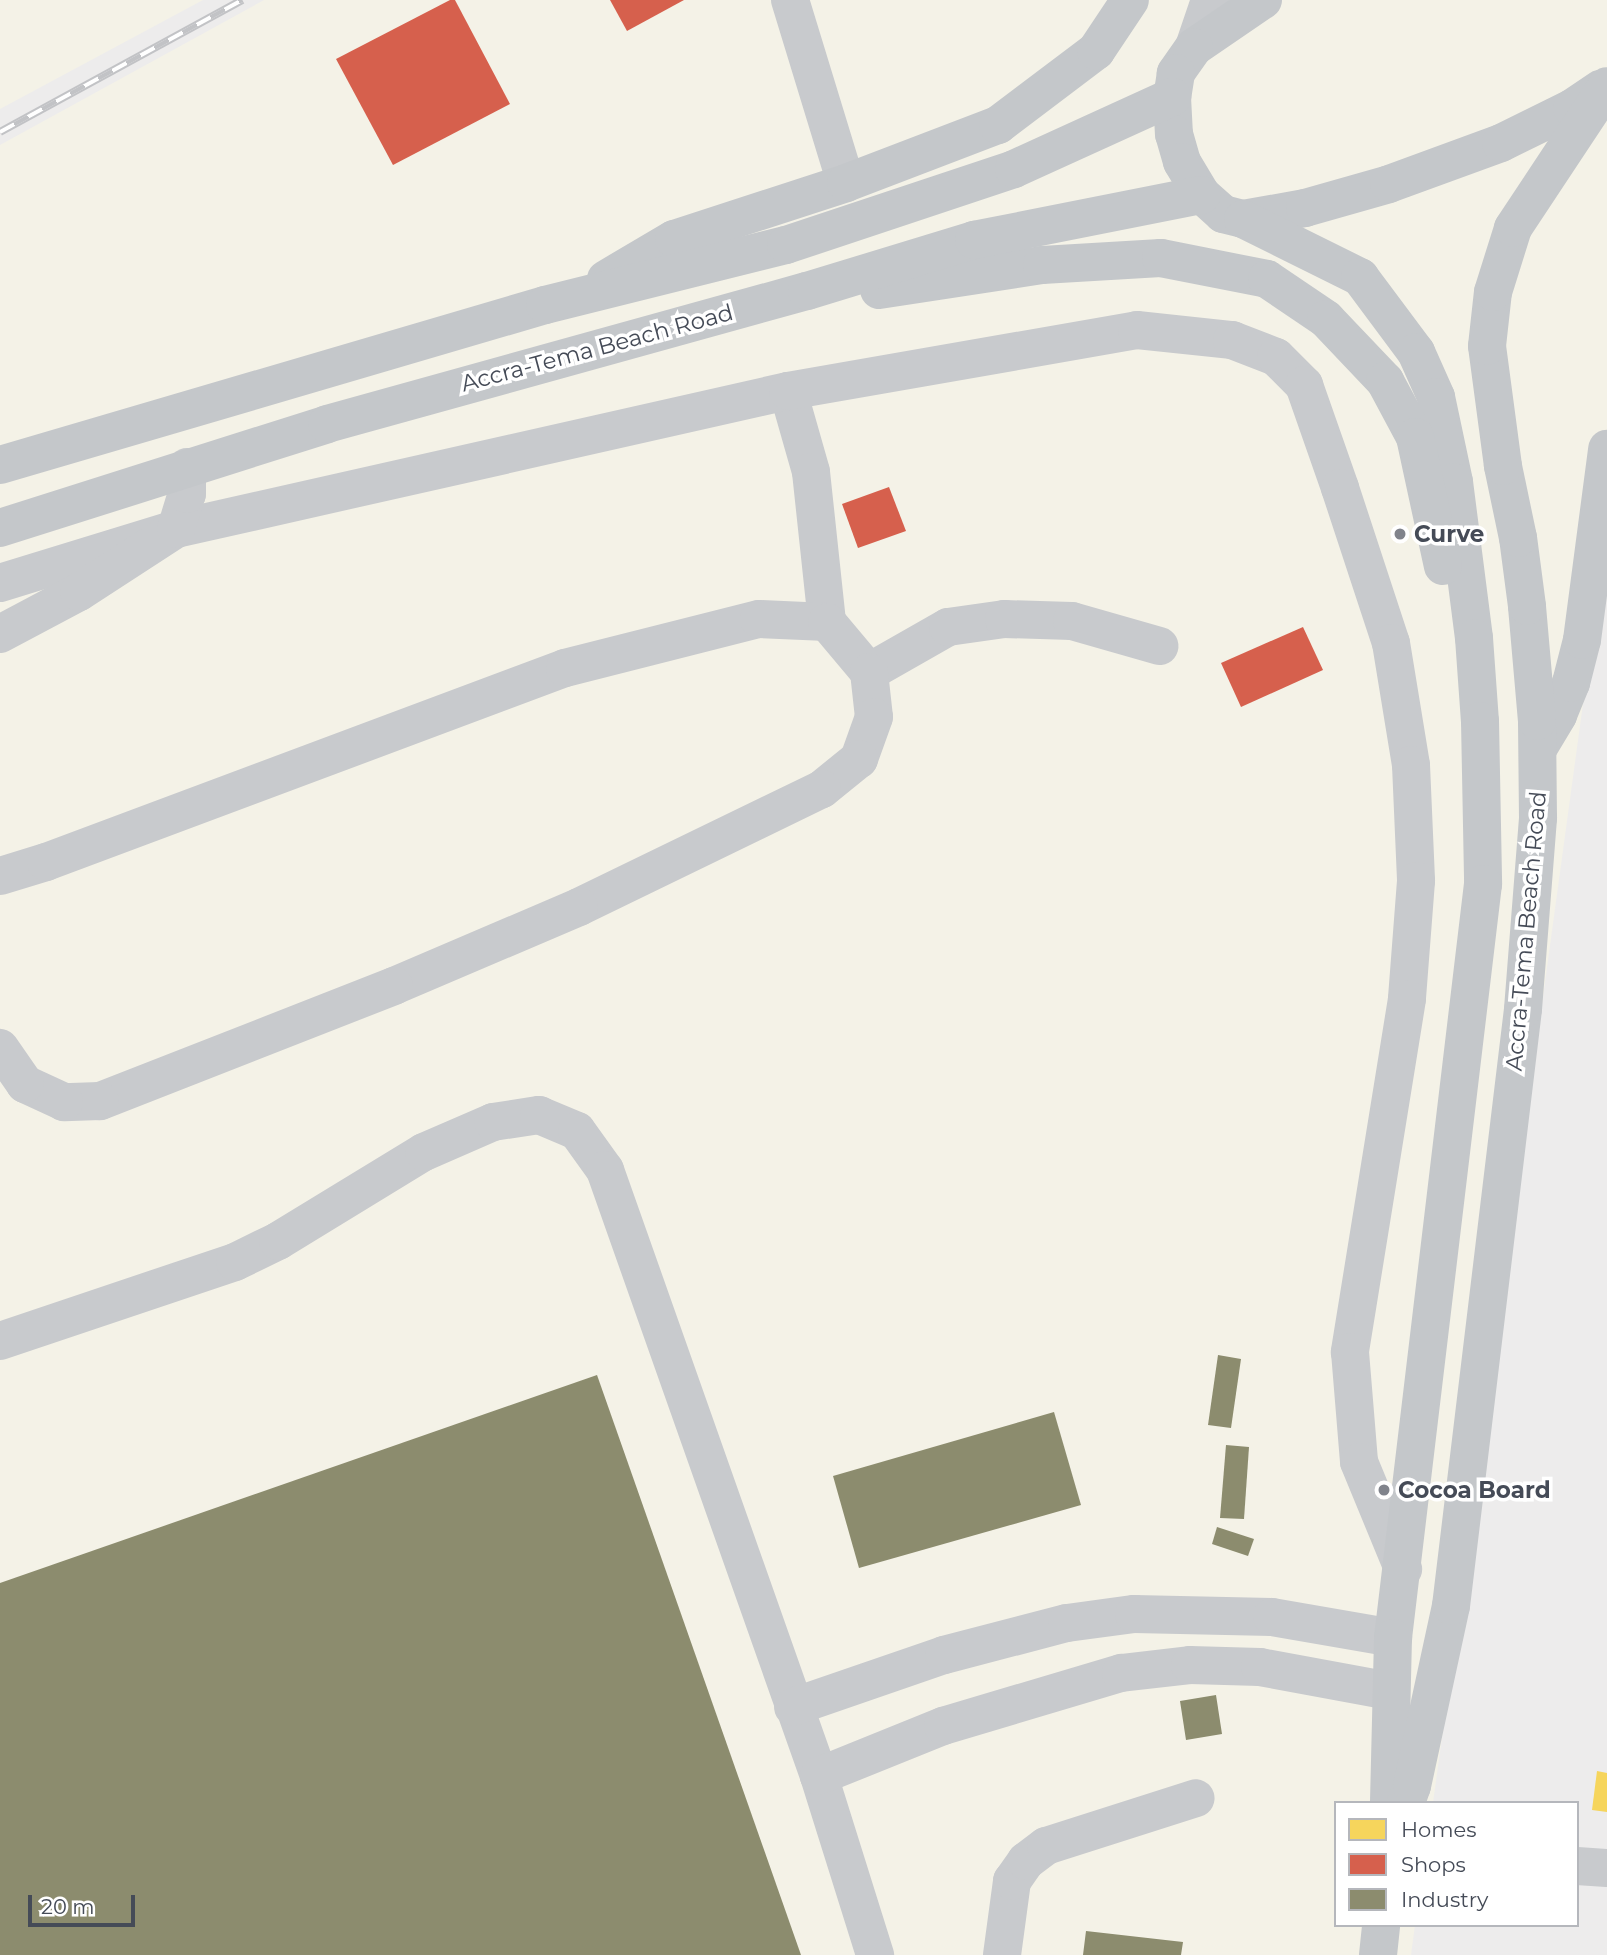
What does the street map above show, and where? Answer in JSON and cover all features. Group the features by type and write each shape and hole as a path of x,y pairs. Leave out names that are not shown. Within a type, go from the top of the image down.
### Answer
{"main road":[{"path":"573,299 674,239 846,183 998,125 1096,51 1130,0"},
{"path":"1202,195 1182,162 1174,134 1172,97 1176,73 1194,47 1263,0"},
{"path":"1243,219 1305,208 1389,184 1490,147 1572,108 1607,85"},
{"name":"Accra-Tema Beach Road","path":"1407,1801 1415,1774 1451,1606 1523,1009 1538,818 1538,749 1527,606 1518,538 1503,466 1487,346 1493,292 1513,228 1607,85"},
{"path":"0,465 173,412 573,299 786,245 1014,169 1172,97"},
{"name":"Accra-Tema Beach Road","path":"0,528 327,424 807,291 974,240 1202,195 1223,214 1243,219 1360,277 1416,352 1436,397 1454,482 1474,638 1480,721 1483,884 1467,998 1393,1638 1389,1801"},
{"path":"701,319 1042,265 1161,258 1267,279 1326,319 1385,381 1415,437 1447,581 1474,638"},
{"path":"173,412 187,467"},
{"path":"1538,749 1567,693 1582,640 1607,449"},
{"path":"1378,1955 1381,1927"}],"street":[{"path":"790,0 846,183"},
{"path":"1194,47 1210,0"},
{"path":"0,583 176,529 788,391 1137,330 1232,340 1276,357 1304,385 1391,643 1411,765 1416,881 1407,999 1350,1352 1359,1462 1403,1569"},
{"path":"0,1048 24,1084 64,1102 100,1101 394,986 579,907 822,789 859,759 874,717 869,672 827,622 811,472 788,391"},
{"path":"0,634 79,592 176,529 187,494 187,467"},
{"path":"0,876 46,862 565,668 759,619 827,622"},
{"path":"869,672 948,627 1004,619 1072,621 1159,646"},
{"path":"0,1341 235,1262 290,1235 424,1152 493,1122 539,1115 577,1132 606,1170 819,1776 875,1955"},
{"path":"793,1707 944,1655 1066,1623 1134,1614 1272,1617 1393,1638"},
{"path":"819,1776 943,1726 1121,1673 1190,1665 1260,1667 1390,1691"},
{"path":"1002,1955 1012,1881 1026,1861 1046,1846 1196,1798"},
{"path":"1579,1866 1607,1868"}],"shaded area":[{"path":"0,0 203,0 0,109"},
{"path":"264,0 1607,0 1607,528 1433,1801 1334,1801 1334,1927 1415,1927 1411,1955 0,1955 0,145"}],"building: Homes":[{"path":"1597,1771 1607,1773 1607,1812 1592,1810"}],"building: Shops":[{"path":"450,0 455,0 510,104 393,165 336,59"},
{"path":"610,0 684,0 627,31"},
{"path":"889,487 906,531 858,548 842,504"},
{"path":"1303,627 1323,670 1241,707 1221,663"}],"building: Industry":[{"path":"1218,1355 1241,1359 1231,1428 1208,1425"},
{"path":"597,1375 801,1955 0,1955 0,1583"},
{"path":"1054,1412 1081,1505 859,1568 833,1476"},
{"path":"1226,1445 1249,1447 1244,1519 1220,1518"},
{"path":"1217,1527 1254,1539 1248,1556 1212,1544"},
{"path":"1216,1695 1222,1734 1186,1740 1180,1701"},
{"path":"1086,1931 1183,1942 1181,1955 1083,1955"}],"railway":[{"path":"0,132 242,0"}],"place":[{"name":"Curve","path":"1400,534"},
{"name":"Cocoa Board","path":"1384,1490"}]}
